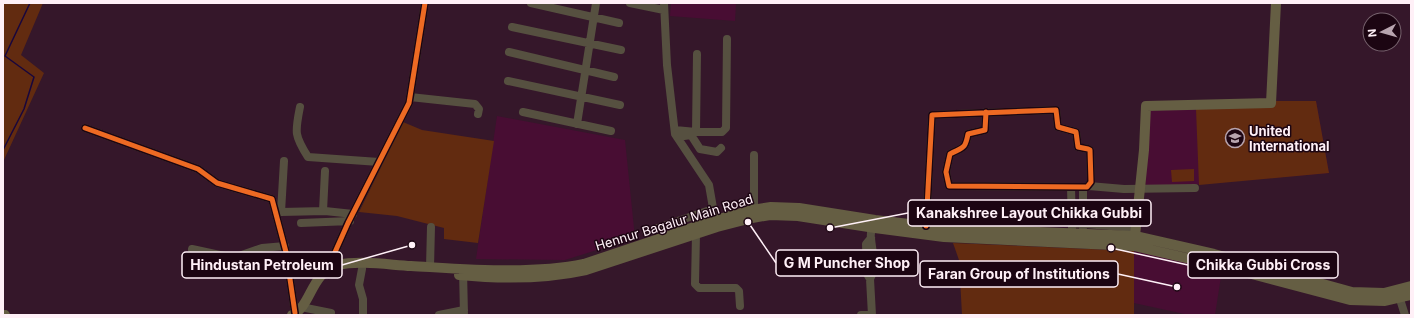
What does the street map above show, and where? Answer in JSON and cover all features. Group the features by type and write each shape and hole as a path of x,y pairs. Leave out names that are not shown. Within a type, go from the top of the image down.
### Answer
{"main road":[{"path":"1276,3 1271,103 1146,106 1135,237 1229,268 1350,300 1385,300 1399,294 1411,286"},
{"name":"Hennur Bagalur Main Road","path":"328,273 347,268 414,269 430,267 463,272 567,268 716,224 754,210 771,207 799,208 872,228 926,226 1072,234 1083,229 1135,237"},
{"name":"Hennur Bagalur Main Road","path":"298,313 314,285 328,273 347,264 544,277 565,275 593,268 696,234 716,224 770,216 798,216 872,228 944,236 1135,237"},
{"path":"1399,294 1411,295"}],"street":[{"path":"328,273 351,217 409,103 426,3"},
{"path":"531,3 619,23"},
{"path":"577,124 582,97 584,70 592,17 596,3"},
{"path":"630,3 664,6 667,65 676,133 709,184 712,209 716,224"},
{"path":"512,27 620,50"},
{"path":"676,133 719,133 726,128 727,39"},
{"path":"509,52 614,77"},
{"path":"697,54 693,134 700,149 717,152 721,148"},
{"path":"508,81 620,105"},
{"path":"410,98 475,104 479,109 478,114"},
{"path":"300,107 296,131 299,143 308,157 379,162"},
{"path":"926,226 932,115 1056,110 1058,127 1076,132 1078,147 1088,148 1090,150 1092,182 1086,186"},
{"path":"523,112 611,131"},
{"path":"986,112 985,130 970,132 968,134 966,145 962,149 950,154 946,172 949,186 1086,186 1139,189 1195,188"},
{"path":"85,128 198,169 217,183 272,199 285,246 288,269 298,313 331,312"},
{"path":"754,155 754,210"},
{"path":"284,162 281,212 323,211 351,217"},
{"path":"323,211 325,171"},
{"path":"1072,223 1083,229 1086,186"},
{"path":"1071,187 1072,234"},
{"path":"646,232 712,209"},
{"path":"301,223 351,217"},
{"path":"430,267 431,227"},
{"path":"861,315 872,315 870,278 873,274 872,228"},
{"path":"696,234 695,284 699,288 705,289 736,288 739,291 740,306"},
{"path":"192,249 229,258 262,248 285,246"},
{"path":"252,272 288,269"},
{"path":"362,269 359,285 364,299 363,315"},
{"path":"439,315 464,313 463,272"},
{"path":"1399,294 1405,315"}],"shaded area":[{"path":"3,3 43,3 21,55 44,73 3,162"},
{"path":"671,3 736,3 735,21 670,16"},
{"name":"United International","path":"1274,101 1316,101 1329,173 1199,185 1196,109"},
{"name":"United International","path":"1316,101 1329,173 1145,189 1149,111"},
{"path":"497,116 625,140 635,238 565,260 476,259"},
{"path":"403,122 422,130 494,141 478,243 444,239 444,228 397,216 359,212"},
{"path":"1194,169 1194,181 1172,182 1171,170"},
{"path":"953,243 1134,251 1134,315 962,315 959,260"},
{"path":"1134,251 1222,270 1215,315 1189,315 1134,303"}],"waterway":[{"path":"3,150 24,109 34,77 5,56 30,3"}],"cycle path":[{"path":"329,275 327,270 348,223 409,103 425,3"},
{"path":"926,226 932,115 1056,110 1058,127 1076,132 1078,147 1090,150 1091,182 1087,187 949,186 946,172 950,154 964,146 968,134 985,130 986,112"},
{"path":"85,128 198,169 217,183 272,199 286,252 295,313"}],"place":[{"name":"United International","path":"1235,138"},
{"name":"G M Puncher Shop","path":"748,222"},
{"name":"Kanakshree Layout Chikka Gubbi","path":"830,228"},
{"name":"Hindustan Petroleum","path":"412,245"},
{"name":"Chikka Gubbi Cross","path":"1111,248"},
{"name":"Faran Group of Institutions","path":"1177,287"}]}
